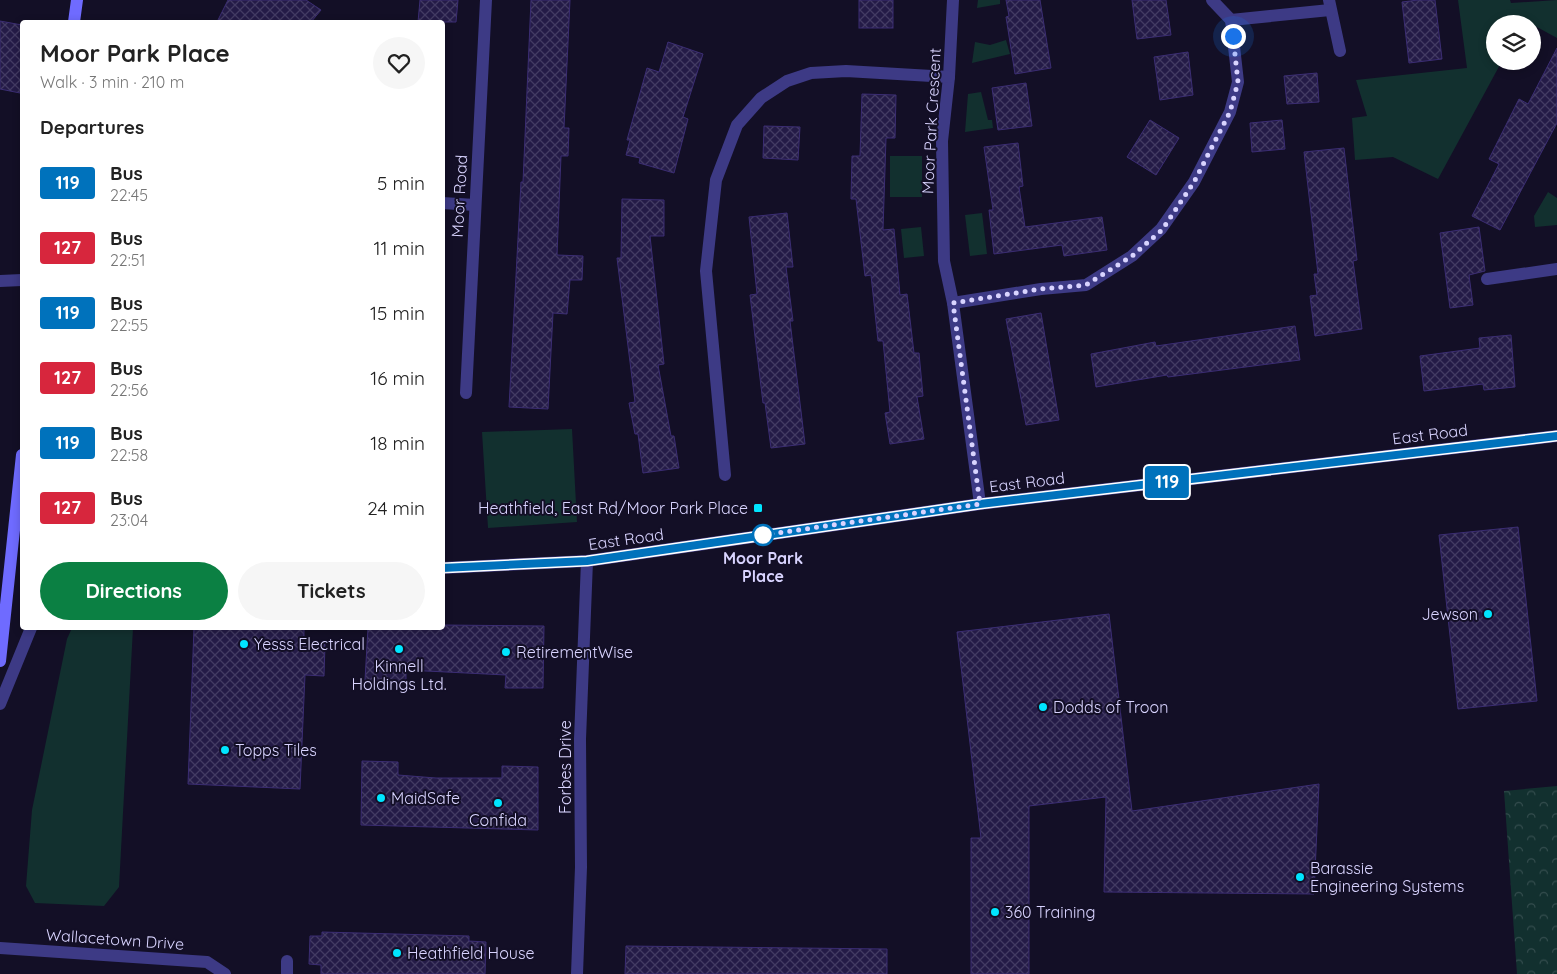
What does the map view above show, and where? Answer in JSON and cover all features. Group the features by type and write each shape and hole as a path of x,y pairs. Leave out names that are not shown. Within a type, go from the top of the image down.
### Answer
{"main road":[{"path":"74,20 77,0"},
{"path":"0,661 17,555 20,495"}],"street":[{"name":"Moor Road","path":"466,393 486,0"},
{"name":"Moor Park Crescent","path":"953,0 949,76 942,141 944,261 953,303 980,504"},
{"path":"953,303 1033,290 1086,285 1132,256 1162,230 1194,182 1230,112 1238,82 1231,20 1212,0"},
{"path":"1231,20 1330,5 1340,50"},
{"path":"725,475 706,271 716,180 737,125 761,98 787,81 811,73 846,71 949,76"},
{"path":"445,203 475,204"},
{"path":"1487,279 1557,269"},
{"path":"0,280 20,280"},
{"name":"East Road","path":"445,568 587,561 980,504 1557,436"},
{"name":"Forbes Drive","path":"577,974 581,867 580,739 587,561"},
{"path":"0,704 30,630"},
{"name":"Wallacetown Drive","path":"0,948 207,962 225,974"},
{"path":"287,961 287,974"}],"green space":[{"path":"978,0 1000,0 1000,4 977,8"},
{"path":"1458,0 1510,0 1511,3 1557,0 1557,38 1541,29 1541,15 1486,15 1486,70 1497,70 1438,179 1393,157 1355,160 1352,118 1367,116 1356,80 1467,68"},
{"path":"1006,40 1010,54 972,63 975,42 990,45"},
{"path":"981,92 988,120 992,120 993,128 965,132 968,94"},
{"path":"890,156 922,156 922,197 890,197"},
{"path":"1548,192 1557,198 1557,225 1535,227 1534,216"},
{"path":"982,213 987,254 970,256 965,215"},
{"path":"921,227 924,256 904,258 901,229"},
{"path":"572,429 577,522 488,528 482,432"},
{"path":"71,630 133,630 119,887 104,906 35,903 26,886 32,810 67,639"},
{"path":"1557,786 1557,974 1517,974 1504,791"}],"building":[{"path":"228,0 306,0 321,10 313,20 218,20"},
{"path":"420,0 458,0 456,22 418,20"},
{"path":"531,0 570,0 564,128 569,128 568,156 561,156 557,255 583,256 582,280 570,280 567,314 553,313 548,409 509,407 521,182 523,182"},
{"path":"859,0 893,0 893,28 859,28"},
{"path":"1006,0 1040,0 1051,68 1015,74 1006,17 1009,16"},
{"path":"1132,0 1166,0 1171,35 1137,39"},
{"path":"1435,0 1442,59 1409,63 1402,2"},
{"path":"0,21 20,25 20,93 0,89"},
{"path":"668,42 703,54 683,117 688,119 674,173 639,163 640,158 626,155 630,140 627,140 647,68 659,72"},
{"path":"1557,48 1557,123 1500,230 1472,216 1499,164 1489,159 1519,99 1528,104"},
{"path":"1188,52 1193,95 1160,100 1154,57"},
{"path":"1317,73 1319,102 1287,104 1284,76"},
{"path":"1026,83 1032,126 998,130 992,88"},
{"path":"862,94 896,95 895,138 886,138 883,230 894,229 900,295 907,294 914,353 919,353 923,396 917,397 924,439 890,444 885,413 890,412 883,341 878,341 871,275 865,276 856,199 851,199 852,156 860,156"},
{"path":"1150,120 1179,138 1156,175 1127,157"},
{"path":"1282,120 1285,149 1252,152 1250,123"},
{"path":"764,126 800,127 798,160 763,158"},
{"path":"1018,143 1023,186 1019,187 1025,227 1102,217 1107,250 1064,256 1062,245 994,254 989,210 993,210 984,147"},
{"path":"1344,148 1357,260 1353,261 1362,329 1315,336 1310,296 1317,295 1314,274 1318,274 1304,152"},
{"path":"622,199 664,200 664,236 650,236 664,364 658,365 679,468 643,473 638,434 635,434 629,403 635,402 617,258 621,258"},
{"path":"787,213 793,267 786,267 793,321 790,321 805,444 771,448 765,403 763,403 750,295 757,294 749,217"},
{"path":"1479,227 1485,271 1469,275 1473,305 1450,308 1440,233"},
{"path":"1041,313 1059,420 1026,425 1006,319"},
{"path":"1295,326 1300,360 1168,377 1167,375 1096,387 1091,354 1155,342 1156,346"},
{"path":"1511,335 1515,387 1484,390 1483,384 1424,391 1420,356 1480,348 1479,338"},
{"path":"1518,527 1537,701 1458,709 1439,535"},
{"path":"1109,614 1132,811 1319,784 1314,894 1104,892 1106,797 1029,806 1029,974 971,974 971,838 981,838 957,632"},
{"path":"445,625 544,626 543,688 505,688 506,675 406,670 406,682 365,680 368,630 445,630"},
{"path":"194,630 304,630 304,643 325,644 324,676 305,675 300,789 188,784"},
{"path":"362,761 398,762 398,775 436,778 502,778 502,766 538,767 538,830 361,825"},
{"name":"Heathfield House","path":"322,932 469,936 469,941 486,942 485,974 321,974 321,965 309,964 310,936 322,936"},
{"path":"626,946 887,949 887,974 625,974"}],"bus line":[{"name":"119","path":"445,568 587,561 980,504 1557,436"}],"place":[{"name":"Heathfield, East Rd/Moor Park Place","path":"758,508"},
{"name":"Moor Park Place","path":"763,535"},
{"name":"Jewson","path":"1488,614"},
{"name":"Yesss Electrical","path":"244,644"},
{"name":"Kinnell Holdings Ltd.","path":"399,649"},
{"name":"RetirementWise","path":"506,652"},
{"name":"Dodds of Troon","path":"1043,707"},
{"name":"Topps Tiles","path":"225,750"},
{"name":"MaidSafe","path":"381,798"},
{"name":"Confida","path":"498,803"},
{"name":"Barassie Engineering Systems","path":"1300,877"},
{"name":"360 Training","path":"995,912"},
{"name":"Heathfield House","path":"397,953"}],"route":[{"path":"763,535 980,504 953,303 1041,289 1086,285 1132,256 1162,230 1194,182 1230,112 1238,82 1233,36"}]}
